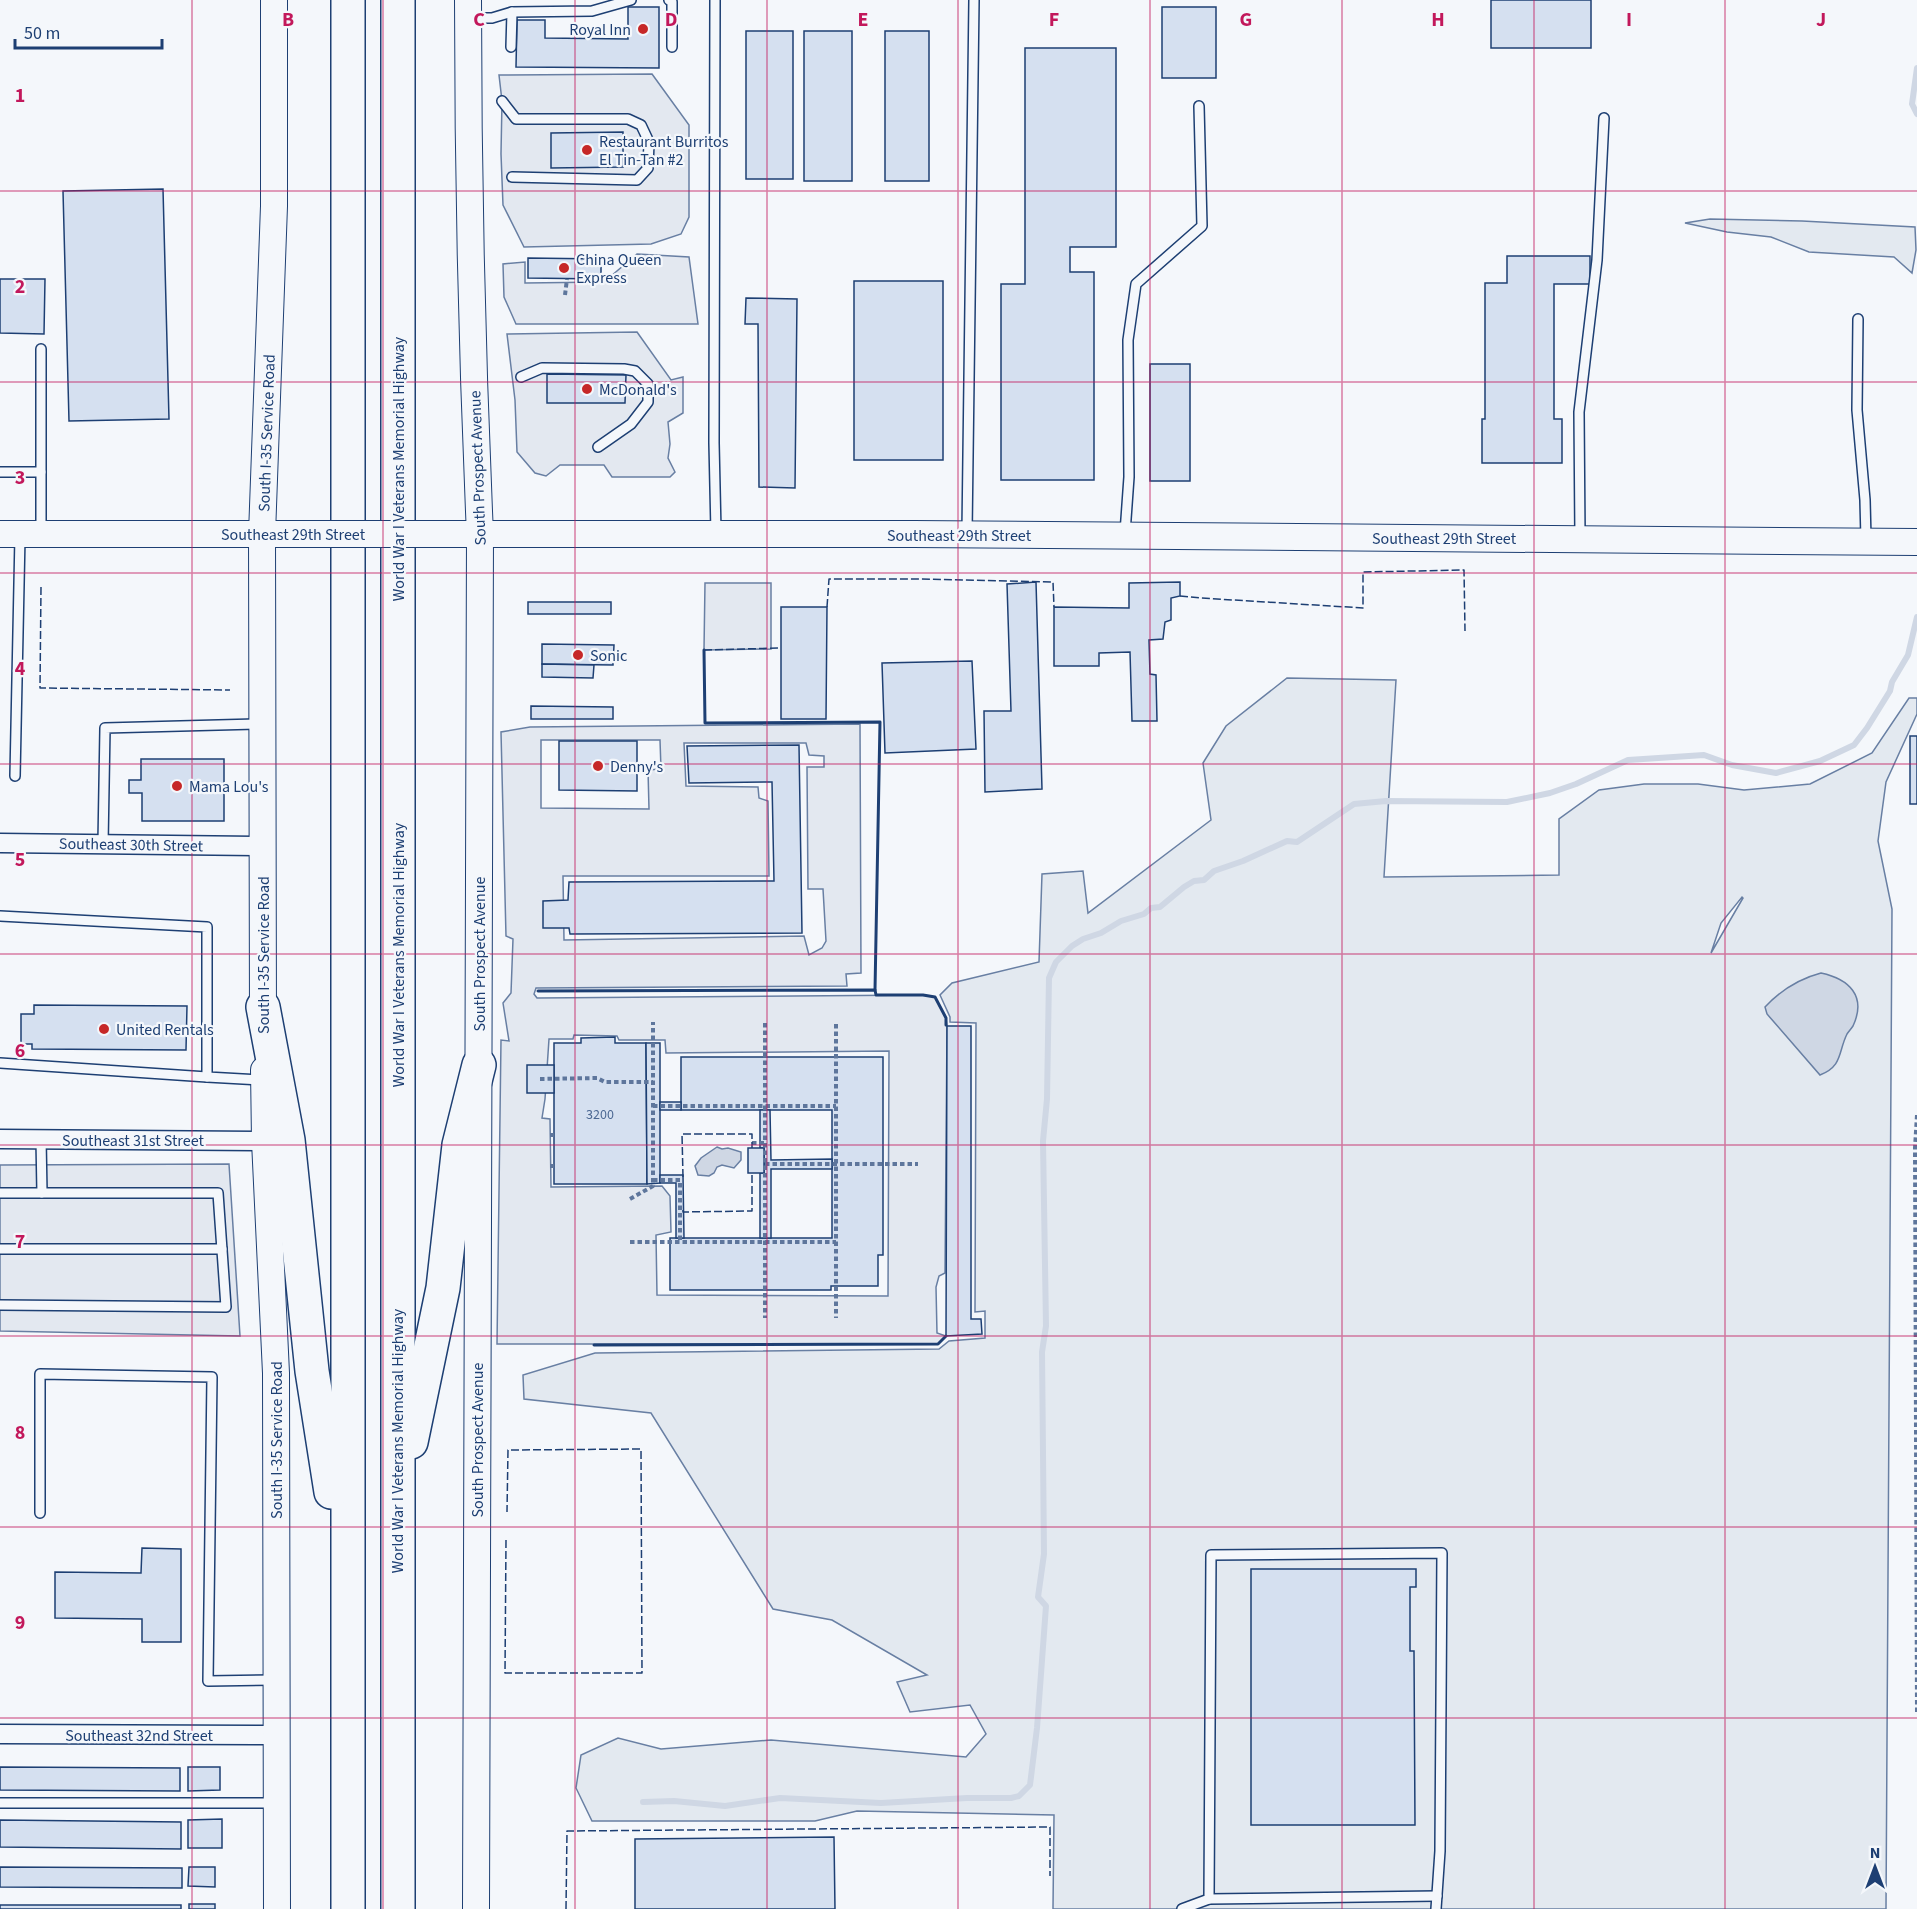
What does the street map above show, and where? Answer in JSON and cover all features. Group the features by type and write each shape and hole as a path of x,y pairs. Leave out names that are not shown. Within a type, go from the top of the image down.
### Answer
{"highway":[{"path":"348,0 348,1909"},
{"name":"World War I Veterans Memorial Highway","path":"398,0 398,1909"},
{"path":"263,1006 288,1140 312,1371 347,1590"},
{"path":"397,1509 443,1288 459,1145 479,1065"}],"main road":[{"name":"South I-35 Service Road","path":"274,0 274,206 262,534 265,1141 276,1373 277,1909"},
{"name":"South Prospect Avenue","path":"468,9 470,237 480,534 476,1909"},
{"name":"Southeast 29th Street","path":"20,534 967,534 1917,542"}],"street":[{"name":"Southeast 30th Street","path":"0,843 263,846"},
{"name":"Southeast 31st Street","path":"0,1139 265,1141"},
{"name":"Southeast 32nd Street","path":"0,1734 277,1735"}],"lane":[{"path":"468,9 492,18 512,12 592,11 632,0"},
{"path":"669,0 672,2 672,48"},
{"path":"715,0 714,443 716,534"},
{"path":"967,534 974,0"},
{"path":"511,47 512,12"},
{"path":"502,101 516,119 628,119 641,125 649,141 648,168 637,180 512,177"},
{"path":"1125,536 1128,477 1128,340 1136,284 1202,226 1199,106"},
{"path":"1581,539 1580,412 1597,260 1604,118"},
{"path":"1858,319 1857,410 1865,500 1866,541"},
{"path":"15,776 20,534 41,472 41,350"},
{"path":"521,376 542,368 635,371 648,384 648,402 631,424 598,447"},
{"path":"0,472 41,472"},
{"path":"103,844 105,728 263,724"},
{"path":"0,916 207,927 207,1077"},
{"path":"0,1064 264,1080"},
{"path":"41,1139 42,1193"},
{"path":"0,1193 218,1193 226,1307 0,1305"},
{"path":"0,1249 222,1249"},
{"path":"40,1514 40,1374 212,1377 208,1681 277,1680"},
{"path":"1209,1899 1210,1555 1442,1553 1440,1851 1436,1909"},
{"path":"0,1803 277,1803"},
{"path":"1182,1909 1209,1899 1437,1896"}],"path":[{"path":"565,295 567,279"},
{"path":"630,1199 653,1186 653,1022"},
{"path":"765,1023 765,1318"},
{"path":"836,1024 836,1318"},
{"path":"540,1079 597,1078 605,1082 653,1082"},
{"path":"653,1106 836,1106"},
{"path":"1917,1115 1917,1714"},
{"path":"752,1143 765,1143"},
{"path":"765,1164 918,1164"},
{"path":"653,1179 680,1179 680,1242"},
{"path":"630,1242 836,1242"}],"shaded area":[{"path":"652,74 689,125 689,217 681,234 651,244 524,247 503,205 502,101 499,75"},
{"path":"1710,219 1915,227 1916,250 1912,273 1894,257 1809,252 1771,237 1727,232 1685,223"},
{"path":"637,254 689,257 698,324 516,324 504,297 503,264 525,262 525,283 604,282"},
{"path":"637,332 671,380 683,377 683,413 668,422 670,444 668,458 675,472 670,477 612,477 604,465 560,465 546,476 535,473 517,452 515,400 507,334"},
{"path":"705,583 771,583 771,649 704,650"},
{"path":"1287,678 1396,680 1384,877 1559,875 1559,819 1599,790 1644,784 1698,784 1744,790 1810,784 1872,753 1909,698 1917,698 1917,714 1886,782 1878,841 1892,909 1886,1909 1053,1909 1054,1815 857,1811 815,1821 592,1821 576,1788 581,1755 618,1738 661,1749 771,1740 966,1757 986,1734 970,1705 910,1712 897,1682 927,1675 832,1620 773,1609 651,1413 524,1399 523,1375 595,1353 939,1349 949,1341 985,1338 985,1311 975,1312 976,1023 950,1022 940,995 952,983 1039,962 1042,874 1083,871 1088,913 1211,820 1203,763 1226,726","holes":["1743,898 1711,953 1721,923"]},
{"path":"860,724 861,973 846,974 847,986 536,988 534,994 537,998 923,995 935,997 946,1018 947,1026 945,1273 939,1276 936,1287 937,1333 946,1336 938,1344 497,1344 501,1040 509,1041 503,1003 511,993 513,939 506,936 501,732 530,727","holes":["541,740 660,740 661,769 648,770 649,809 541,808","684,743 806,743 809,755 824,756 824,767 807,767 808,889 823,889 826,941 822,948 809,955 804,936 564,940 563,876 769,876 768,801 759,798 758,787 686,786","574,1035 617,1036 619,1040 665,1040 666,1053 889,1051 888,1296 657,1295 656,1235 671,1232 670,1196 662,1186 551,1187 550,1119 542,1118 549,1039 573,1039"]},
{"path":"1821,973 1847,984 1853,990 1858,1006 1853,1026 1847,1034 1839,1058 1833,1067 1820,1075 1767,1014 1765,1007 1790,986"},
{"path":"717,1147 741,1152 741,1160 734,1168 722,1165 709,1176 698,1175 695,1166 701,1158"},
{"path":"229,1164 240,1336 0,1331 0,1165"}],"building":[{"path":"1491,0 1591,0 1591,48 1491,48"},
{"name":"Royal Inn","path":"628,7 659,7 659,68 516,67 517,20 545,20 545,38 628,39"},
{"path":"1162,7 1216,7 1216,78 1162,78"},
{"path":"746,31 793,31 793,179 746,179"},
{"path":"804,31 852,31 852,181 804,181"},
{"path":"885,31 929,31 929,181 885,181"},
{"path":"1025,48 1116,48 1116,247 1070,247 1070,272 1094,272 1094,480 1001,480 1001,284 1025,284"},
{"name":"Restaurant Burritos El Tin-Tan #2","path":"623,132 623,167 551,168 551,133"},
{"path":"163,189 169,419 69,421 63,191"},
{"path":"1507,256 1590,256 1590,284 1554,284 1554,419 1562,419 1562,463 1482,463 1482,419 1485,419 1485,283 1507,283"},
{"name":"China Queen Express","path":"528,258 601,259 601,279 528,278"},
{"path":"0,279 45,279 44,334 0,333"},
{"path":"854,281 943,281 943,460 854,460"},
{"path":"746,298 797,299 795,488 759,487 758,324 745,324"},
{"path":"1150,364 1190,364 1190,481 1150,481"},
{"name":"McDonald's","path":"547,374 626,375 625,403 547,403"},
{"path":"1036,582 1042,789 985,792 984,711 1011,711 1007,584"},
{"path":"1180,582 1180,596 1171,598 1171,620 1165,622 1163,639 1149,640 1150,674 1156,675 1157,721 1132,721 1130,652 1099,653 1099,666 1054,666 1054,607 1129,608 1129,583"},
{"path":"528,602 611,602 611,614 528,614"},
{"path":"781,607 827,607 826,719 781,719"},
{"name":"Sonic","path":"542,644 614,645 613,665 542,664"},
{"path":"972,661 976,749 885,753 882,663"},
{"path":"542,664 594,665 593,678 542,677"},
{"path":"531,706 613,707 613,719 531,719"},
{"path":"1910,736 1917,736 1917,804 1910,804"},
{"name":"Denny's","path":"559,741 637,741 637,791 559,790"},
{"path":"799,745 802,933 570,934 569,928 543,928 543,901 568,900 569,882 774,881 772,782 689,783 687,746"},
{"name":"Mama Lou's","path":"141,759 224,759 224,821 142,821 142,793 129,793 129,780 141,780"},
{"name":"United Rentals","path":"34,1005 187,1006 186,1050 32,1049 32,1044 21,1044 21,1014 34,1014"},
{"path":"947,1026 971,1026 971,1319 981,1319 982,1334 946,1336"},
{"path":"615,1037 615,1043 646,1043 647,1184 554,1184 554,1043 581,1043 581,1038"},
{"path":"646,1043 660,1043 660,1183 647,1184"},
{"path":"681,1057 883,1057 883,1255 878,1255 878,1286 831,1286 831,1290 670,1290 670,1238 832,1238 832,1110 681,1110"},
{"path":"527,1065 554,1065 554,1093 527,1093"},
{"path":"660,1102 681,1102 681,1110 660,1110"},
{"path":"760,1110 770,1110 771,1160 832,1159 832,1169 771,1169 771,1238 760,1238 760,1173 764,1173 764,1148 760,1148"},
{"path":"748,1148 764,1148 764,1173 748,1173"},
{"path":"660,1175 683,1175 684,1238 676,1238 676,1183 660,1183"},
{"path":"142,1548 181,1549 181,1642 142,1642 142,1619 55,1618 55,1572 141,1573"},
{"path":"1251,1569 1416,1569 1416,1587 1410,1587 1410,1651 1414,1651 1415,1825 1251,1825"},
{"path":"0,1767 180,1768 180,1791 0,1790"},
{"path":"188,1767 220,1767 220,1790 188,1791"},
{"path":"222,1819 222,1848 188,1848 188,1820"},
{"path":"0,1820 181,1822 181,1849 0,1847"},
{"path":"834,1837 835,1909 635,1909 635,1839"},
{"path":"0,1867 182,1868 182,1888 0,1887"},
{"path":"189,1867 215,1867 215,1887 188,1886"},
{"path":"189,1904 215,1904 215,1909 189,1909"},
{"path":"0,1905 181,1905 181,1909 0,1909"}],"waterway":[{"path":"1917,68 1912,104 1917,114"},
{"path":"643,1802 674,1801 725,1806 780,1798 881,1803 1011,1798 1019,1796 1030,1785 1037,1728 1046,1606 1038,1597 1044,1554 1042,1352 1046,1326 1043,1141 1047,1099 1049,978 1056,962 1072,946 1121,921 1144,914 1151,908 1160,907 1184,887 1194,881 1204,880 1214,871 1287,841 1297,842 1354,804 1386,801 1507,802 1550,793 1576,784 1628,760 1704,755 1732,765 1776,773 1820,761 1854,745 1867,728 1890,691 1892,682 1908,655 1917,617"}],"fence":[{"path":"1180,596 1363,608 1363,572 1464,570 1465,631"},
{"path":"827,607 829,579 1053,582 1054,607"},
{"path":"41,587 40,688 230,690"},
{"path":"704,650 781,648"},
{"path":"683,1177 682,1134 752,1134 752,1148"},
{"path":"683,1210 683,1212 752,1211 752,1173"},
{"path":"506,1540 505,1673 642,1673 641,1449 508,1450 507,1512"},
{"path":"566,1909 567,1831 1050,1827 1050,1876"}],"wall":[{"path":"704,650 705,723 880,722 875,990"},
{"path":"538,991 875,990 876,995 935,997 946,1018 946,1025"},
{"path":"594,1345 938,1344 946,1336"}],"place":[{"name":"Royal Inn","path":"643,29"},
{"name":"Restaurant Burritos El Tin-Tan #2","path":"587,150"},
{"name":"China Queen Express","path":"564,268"},
{"name":"McDonald's","path":"587,389"},
{"name":"Sonic","path":"578,655"},
{"name":"Denny's","path":"598,766"},
{"name":"Mama Lou's","path":"177,786"},
{"name":"United Rentals","path":"104,1029"}]}
